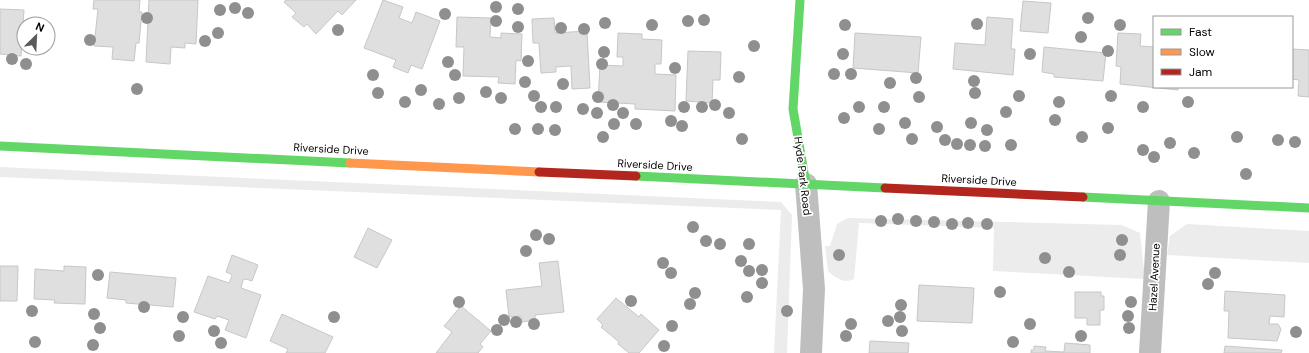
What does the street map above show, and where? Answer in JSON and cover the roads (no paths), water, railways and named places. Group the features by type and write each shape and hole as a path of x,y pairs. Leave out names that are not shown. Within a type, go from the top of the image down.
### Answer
{"main road":[{"name":"Hyde Park Road","path":"800,0 793,109 806,184"},
{"name":"Riverside Drive","path":"0,146 1309,208"}],"street":[{"name":"Hyde Park Road","path":"806,184 814,289 811,353"},
{"name":"Hazel Avenue","path":"1150,353 1159,200"}]}
